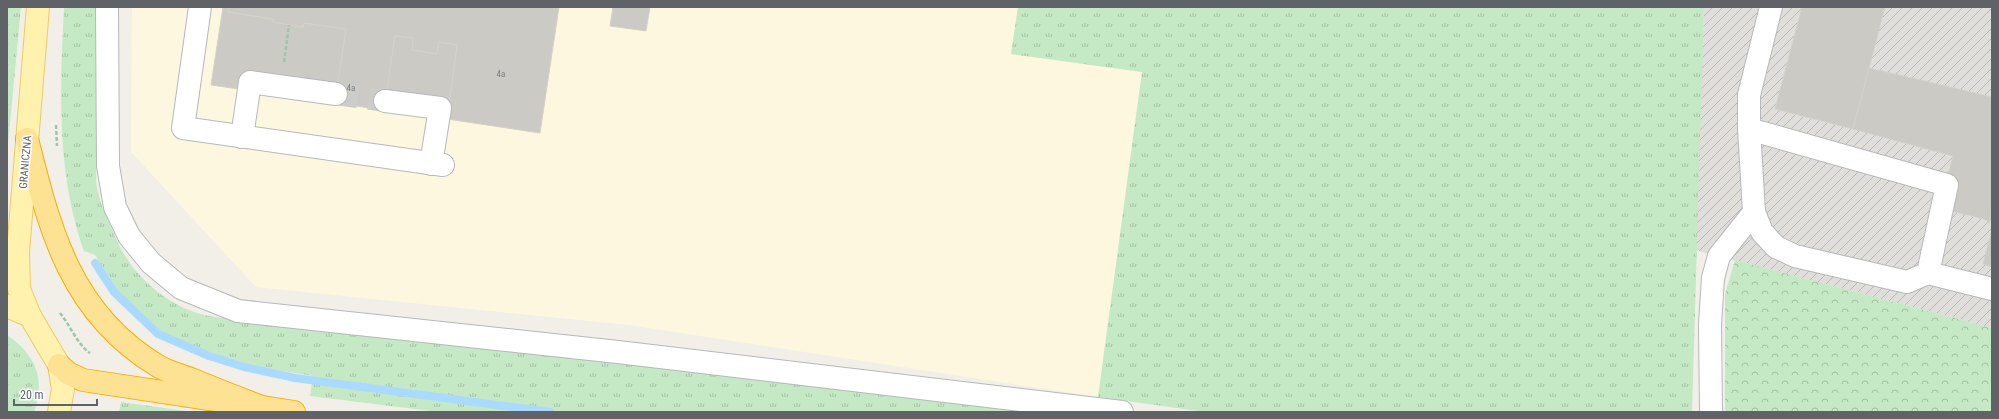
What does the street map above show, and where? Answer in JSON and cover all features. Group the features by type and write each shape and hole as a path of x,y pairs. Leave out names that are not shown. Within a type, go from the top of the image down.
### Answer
{"highway":[{"path":"27,139 38,182 60,248 74,282 96,315 122,341 159,366 262,407"},
{"path":"59,365 68,373 82,380 294,412"}],"main road":[{"name":"GRANICZNA","path":"38,7 18,252 19,289 30,316 59,365"},
{"path":"7,306 30,316"},
{"path":"59,365 63,389 59,412"}],"lane":[{"path":"107,7 108,166 115,207 129,236 151,263 181,288 238,311 618,352 1122,412"},
{"path":"200,7 183,128 437,164 440,108 385,101"},
{"path":"1772,7 1749,95 1749,129 1754,212 1762,232 1776,247 1795,256 1907,282 1928,273 1992,289"},
{"path":"242,137 250,82 336,94"},
{"path":"1749,129 1947,185 1928,273"},
{"path":"1711,412 1710,324 1713,278 1719,256 1754,212"}],"path":[{"path":"55,118 57,148"}],"shaded area":[{"path":"132,7 1018,7 1011,54 1142,72 1098,397 629,325 256,287 131,152"},
{"path":"1704,7 1992,7 1992,328 1695,250"}],"green space":[{"path":"7,7 21,7 7,155"},
{"path":"64,7 97,7 96,181 106,216 117,241 129,262 137,272 146,282 167,298 190,310 214,317 369,333 1046,412 438,412 310,396 313,376 253,366 198,350 158,331 114,287 95,255 84,251 68,192 64,161 61,100"},
{"path":"1018,7 1704,7 1692,412 1205,412 1098,397 1142,72 1011,54"},
{"path":"1735,260 1992,328 1992,412 1725,412 1725,294"},
{"path":"7,335 25,350 36,368 39,389 34,412 7,412"},
{"path":"121,402 193,412 119,412"}],"building":[{"path":"223,7 229,7 228,12 273,19 273,22 303,27 304,23 346,29 335,103 211,85"},
{"path":"229,7 559,7 540,133 447,119 457,45 439,42 437,54 412,50 413,38 395,36 384,110 335,103 346,29 304,23 303,27 273,22 273,19 228,12"},
{"path":"613,7 650,7 646,31 610,26"},
{"path":"1802,7 1885,7 1853,129 1775,109"},
{"path":"395,36 413,38 412,50 437,54 439,42 457,45 447,119 384,110"},
{"path":"1869,68 1992,97 1992,212 1989,223 1987,220 1965,214 1963,216 1963,214 1952,211 1959,186 1946,183 1953,156 1853,129"},
{"path":"1992,229 1992,267 1983,264"}],"waterway":[{"path":"95,263 114,292 158,334 209,356 244,367 295,378 550,412"}],"tunnel":[{"path":"336,94 385,101"}]}
